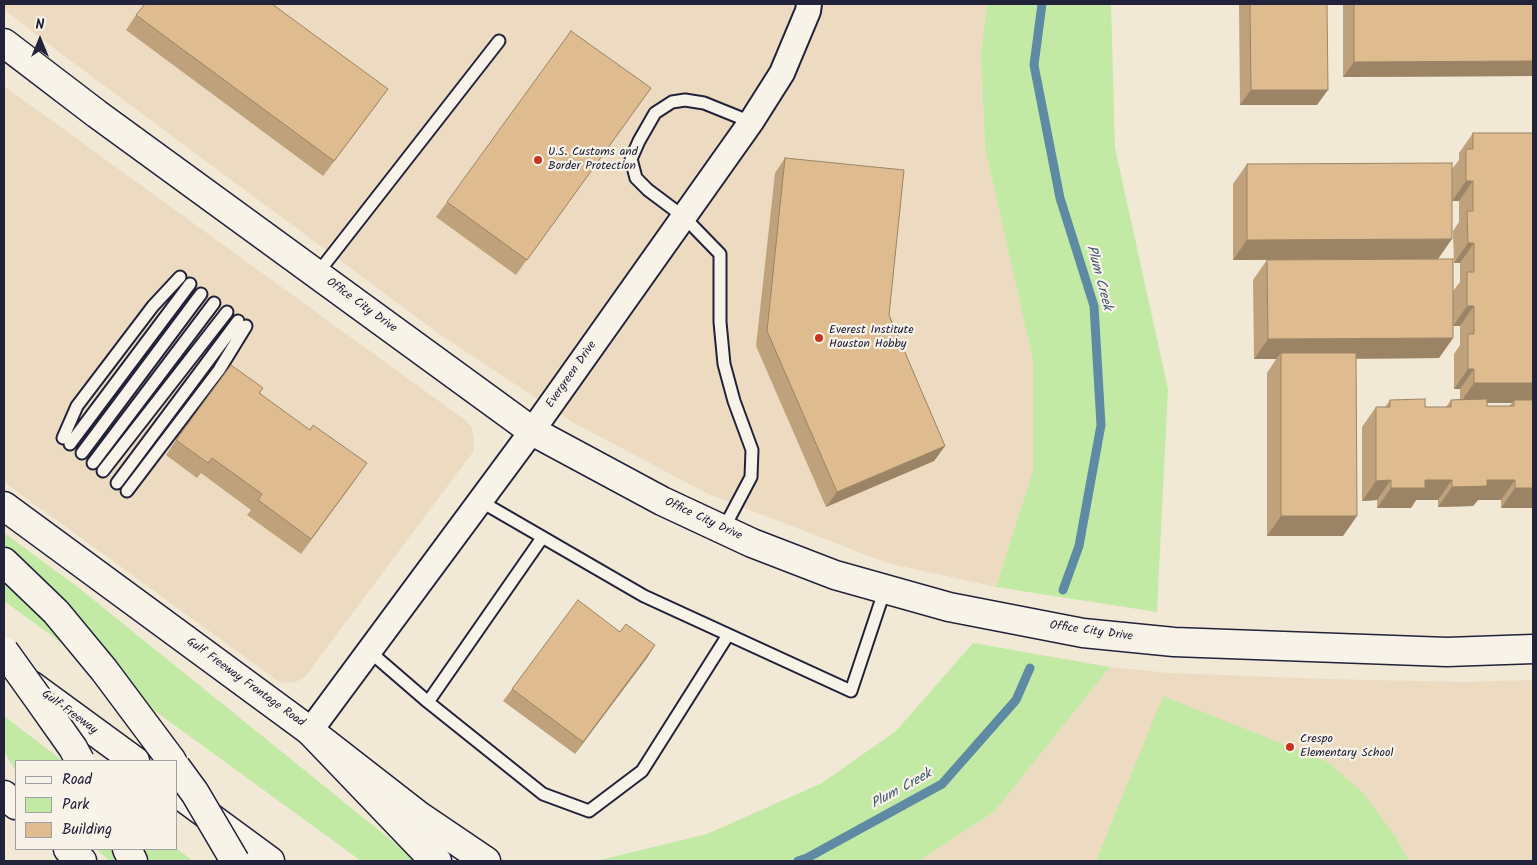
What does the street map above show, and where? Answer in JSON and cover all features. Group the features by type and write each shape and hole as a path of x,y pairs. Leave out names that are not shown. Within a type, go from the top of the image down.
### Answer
{"main road":[{"name":"Office City Drive","path":"4,44 532,431 662,501 752,543 836,575 949,607 1083,633 1174,642 1447,652 1533,649"},
{"name":"Gulf Freeway Frontage Road","path":"4,506 310,731 418,814 486,861"},
{"path":"4,562 56,612 104,670 171,760"},
{"path":"4,651 48,711 79,760"},
{"name":"Gulf Freeway","path":"4,665 133,760"},
{"path":"310,731 425,851 437,861"},
{"path":"178,770 195,793 236,861"},
{"path":"178,793 270,861"},
{"path":"4,795 15,804"},
{"path":"69,850 82,861"},
{"path":"127,850 133,861"}],"street":[{"name":"Evergreen Drive","path":"310,731 532,431 751,122 782,73 808,12 809,4"}],"lane":[{"path":"317,274 499,40"},
{"path":"723,530 751,477 752,450 734,401 724,364 720,322 720,254 684,217 648,190 636,178 631,159 655,113 672,102 685,100 704,103 751,122"},
{"path":"180,277 153,306 77,406 67,441 190,284"},
{"path":"82,454 201,294"},
{"path":"93,463 214,303"},
{"path":"103,471 226,312"},
{"path":"116,482 242,324 219,370 127,491"},
{"path":"480,501 644,596 851,691 884,589"},
{"path":"428,702 542,538"},
{"path":"369,651 428,702 543,794 589,811 642,771 728,635"}],"shaded area":[{"path":"4,4 987,4 981,54 985,148 1033,361 1033,470 996,587 887,563 706,493 574,423 442,336 56,50 4,9"},
{"path":"4,86 465,420 472,428 474,439 473,452 304,678 295,682 285,683 278,681 4,482"},
{"name":"Crespo Elementary School","path":"1110,667 1169,673 1325,679 1465,682 1533,680 1533,861 919,861 995,811"}],"green space":[{"path":"987,4 1111,4 1115,148 1168,389 1157,612 996,587 1033,470 1033,361 985,148 981,54"},
{"path":"4,533 79,588 417,861 361,861 4,601"},
{"path":"973,643 1110,667 995,811 919,861 596,861 707,834 822,783 896,731"},
{"path":"1163,696 1328,762 1363,793 1395,836 1409,861 1096,861"},
{"path":"4,716 62,760 15,760 15,770 4,751"},
{"path":"97,850 178,850 193,861 110,861"}],"building":[{"path":"145,4 272,4 388,89 334,161 136,15"},
{"path":"1250,4 1327,4 1328,90 1251,90"},
{"path":"1354,4 1533,4 1533,61 1354,62"},
{"name":"U.S. Customs and Border Protection","path":"571,31 651,88 527,260 447,202"},
{"path":"1473,133 1533,133 1533,383 1474,383 1474,369 1468,369 1468,334 1474,334 1474,306 1467,306 1467,272 1474,272 1474,243 1468,243 1467,211 1473,211 1473,181 1466,181 1466,149 1473,149"},
{"name":"Everest Institute Houston Hobby","path":"785,158 904,170 889,315 945,446 837,492 767,331"},
{"path":"1452,163 1452,239 1247,240 1247,164"},
{"path":"1453,259 1453,338 1268,339 1267,260"},
{"path":"1281,353 1356,353 1357,516 1281,516"},
{"path":"231,365 263,388 259,393 310,430 313,425 367,463 311,539 258,500 262,494 212,458 208,463 176,440"},
{"path":"1425,399 1425,407 1451,407 1451,400 1487,399 1487,406 1514,406 1514,400 1533,400 1533,488 1515,488 1515,480 1487,480 1487,486 1452,487 1452,480 1425,480 1425,488 1391,488 1391,480 1376,481 1376,407 1390,407 1390,400"},
{"path":"578,600 620,632 626,624 655,645 583,742 512,689"}],"waterway":[{"name":"Plum Creek","path":"1042,4 1034,65 1060,198 1094,306 1101,425 1079,546 1063,590"},
{"name":"Plum Creek","path":"798,861 807,858 942,784 1016,700 1030,668"}],"place":[{"name":"U.S. Customs and Border Protection","path":"538,160"},
{"name":"Everest Institute Houston Hobby","path":"819,338"},
{"name":"Crespo Elementary School","path":"1290,747"}]}
